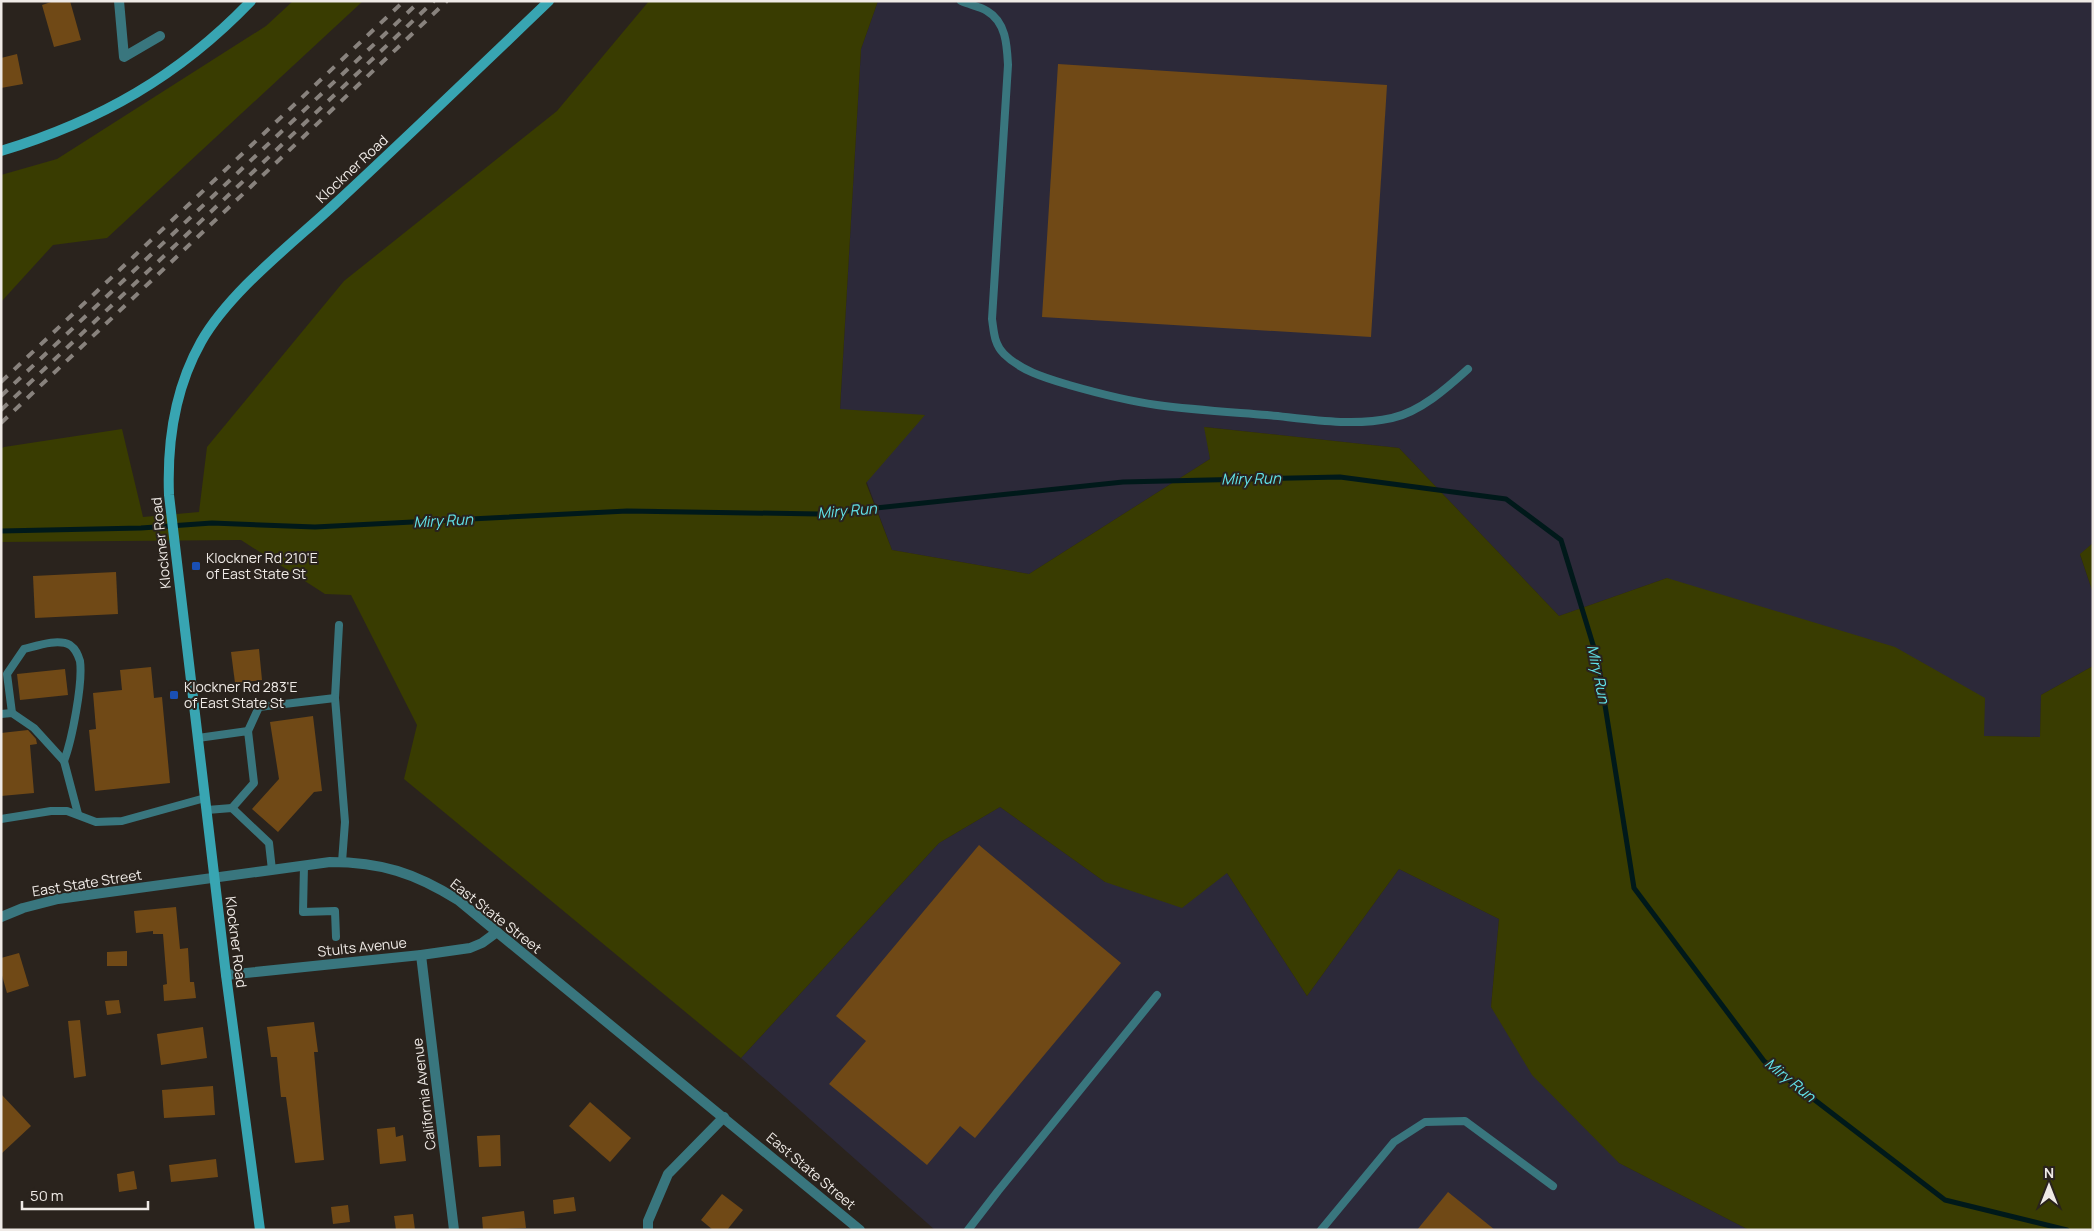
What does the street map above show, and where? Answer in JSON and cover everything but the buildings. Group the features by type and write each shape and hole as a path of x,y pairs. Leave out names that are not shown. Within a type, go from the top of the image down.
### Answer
{"main road":[{"path":"1,152 64,130 137,94 195,54 225,28 250,1"},
{"name":"Klockner Road","path":"260,1230 226,975 169,495 168,459 171,427 178,397 198,347 213,324 250,282 422,123 549,1"}],"street":[{"path":"119,1 124,57 160,36"},
{"name":"East State Street","path":"1,917 23,908 58,899 304,866 342,862 383,866 408,873 433,884 458,900 860,1230"},
{"name":"Stults Avenue","path":"226,975 421,955 470,948 482,943 497,932"},
{"name":"California Avenue","path":"421,955 454,1230"},
{"path":"648,1230 648,1221 668,1174 724,1117"}],"lane":[{"path":"961,1 987,11 1000,22 1006,39 1008,65 992,319 995,341 1004,354 1022,368 1046,378 1089,391 1156,405 1326,420 1368,421 1393,418 1421,405 1451,384 1468,369"},
{"path":"339,624 335,698 345,822 342,862"},
{"path":"12,713 7,674 24,648 63,643 69,645 77,652 80,663 80,679 71,743 64,761"},
{"path":"207,810 232,808 254,783 248,731 259,706 335,698"},
{"path":"1,714 12,713 34,728 64,761 78,814"},
{"path":"198,738 248,731"},
{"path":"1,819 51,811 67,811 96,822 122,821 205,798"},
{"path":"232,808 269,843 272,870"},
{"path":"304,866 303,912 335,910 336,937"},
{"path":"968,1230 1157,994"},
{"path":"1321,1230 1394,1142 1425,1122 1465,1121 1553,1186"}],"shaded area":[{"path":"293,1 363,1 107,238 53,245 1,302 1,175 57,159 266,26"},
{"path":"649,1 878,1 861,49 840,409 925,415 866,483 892,550 1029,574 1210,459 1204,427 1399,448 1559,616 1667,578 1895,647 1985,698 1984,736 2040,737 2041,695 2093,666 2093,1230 1749,1230 1619,1163 1532,1075 1491,1007 1499,919 1399,869 1307,996 1227,873 1182,908 1105,882 1000,807 939,843 741,1058 404,779 417,725 351,595 325,594 241,540 1,542 1,449 122,429 143,517 199,512 207,447 344,281 557,111"},
{"path":"878,1 2093,1 2093,543 2080,555 2093,593 2093,666 2041,695 2040,737 1984,736 1667,578 1559,616 1399,448 1205,427 1210,459 1029,574 892,550 840,410 861,49"},
{"path":"2093,543 2093,593 2080,554"},
{"path":"1000,807 1105,882 1227,873 1307,996 1399,869 1499,919 1491,1007 1619,1163 1749,1230 935,1230 741,1058 939,843"}],"waterway":[{"name":"Miry Run","path":"1,531 141,528 212,523 315,527 627,511 819,514 1123,482 1340,477 1506,499 1561,540 1598,661 1634,888 1764,1061 1945,1200 2067,1230"}],"railway":[{"path":"1,382 404,1"},
{"path":"1,396 420,1"},
{"path":"1,410 434,1"},
{"path":"1,423 447,1"}],"place":[{"name":"Klockner Rd 210'E of East State St","path":"196,566"},
{"name":"Klockner Rd 283'E of East State St","path":"174,695"}]}
